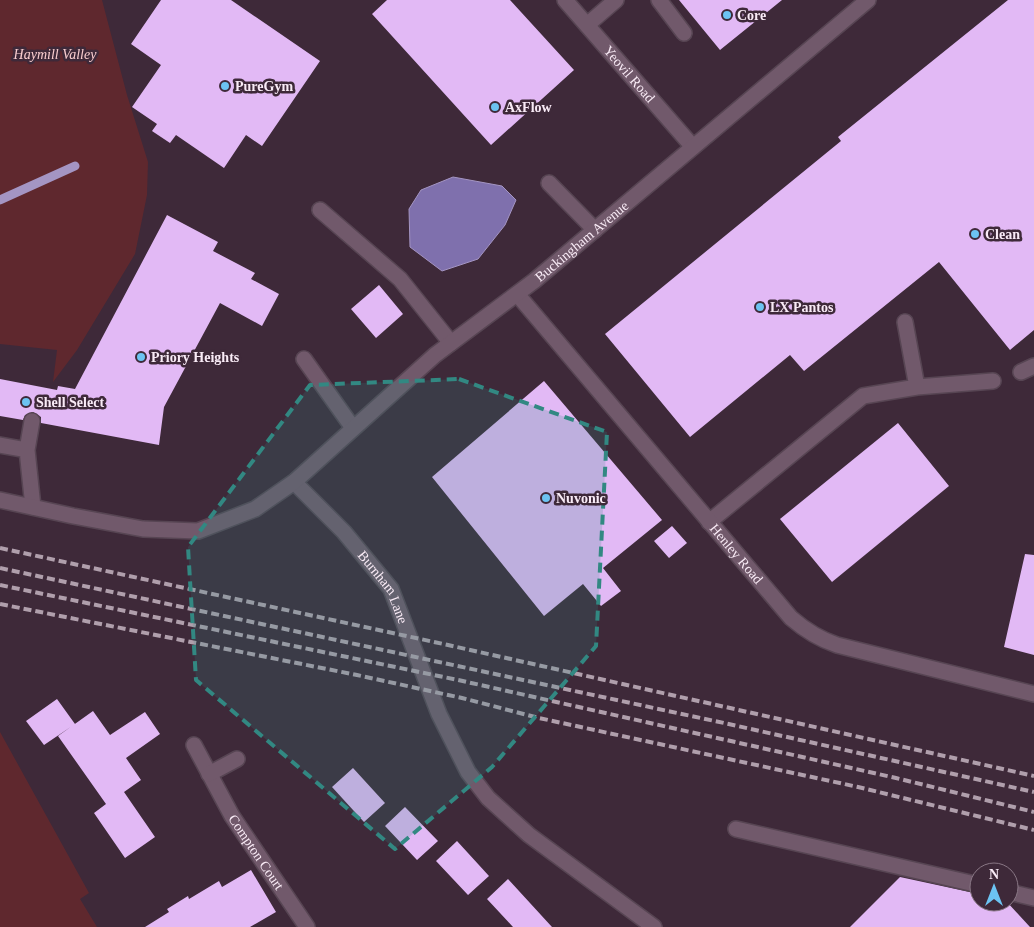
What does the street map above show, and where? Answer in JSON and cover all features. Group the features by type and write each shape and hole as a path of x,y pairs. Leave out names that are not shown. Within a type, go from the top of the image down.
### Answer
{"street":[{"name":"Yeovil Road","path":"565,0 693,147"},
{"path":"586,25 616,0"},
{"path":"659,0 684,33"},
{"name":"Buckingham Avenue","path":"294,482 451,343 517,294 868,0"},
{"path":"550,183 594,230"},
{"path":"320,210 400,279 451,343"},
{"name":"Henley Road","path":"517,294 791,618 805,630 822,640 837,645 1034,694"},
{"path":"905,322 917,387"},
{"path":"304,359 353,428"},
{"path":"710,522 864,396 917,387 993,380"},
{"path":"32,421 27,450 33,507"},
{"path":"0,445 27,450"},
{"path":"0,500 143,529 198,531 255,508 294,482"},
{"name":"Burnham Lane","path":"294,482 344,532 391,590 445,728 468,772 488,798 529,835 654,927"},
{"name":"Compton Court","path":"194,745 232,816 306,927"},
{"path":"209,774 237,759"},
{"path":"736,829 969,883"},
{"path":"1019,894 1034,898"}],"highlighted area":[{"path":"459,379 607,432 596,646 492,767 395,849 196,680 188,547 310,385"}],"green space":[{"name":"Haymill Valley","path":"0,0 102,0 127,95 148,162 147,195 135,254 77,350 53,382 57,350 0,344"},
{"path":"0,732 89,893 80,899 97,927 0,927"}],"shaded area":[{"path":"453,177 502,186 516,200 505,225 478,259 442,271 410,247 409,209 421,190"}],"building":[{"name":"PureGym","path":"161,0 231,0 320,61 262,146 246,135 224,168 176,135 170,143 152,131 157,124 132,107 161,65 131,44"},
{"name":"AxFlow","path":"387,0 510,0 574,70 491,145 372,14"},
{"name":"Core","path":"679,0 782,0 720,50"},
{"path":"1008,0 1034,0 1034,330 1010,350 939,262 804,371 790,355 690,437 605,334 841,141 838,137"},
{"name":"Priory Heights","path":"167,215 218,242 213,251 255,273 251,279 279,294 262,326 220,303 164,407 159,445 41,423 41,417 33,412 25,415 23,420 0,416 0,379 57,390 58,386 75,389"},
{"path":"379,285 403,314 376,338 351,309"},
{"name":"Nuvonic","path":"544,381 662,520 603,568 621,591 601,606 583,584 544,616 432,477"},
{"path":"898,423 949,486 832,582 780,519"},
{"path":"672,526 687,543 669,558 654,541"},
{"path":"1025,554 1034,555 1034,655 1004,647"},
{"path":"57,699 75,724 44,745 26,721"},
{"path":"93,711 110,735 145,712 160,734 126,758 141,780 124,792 155,837 125,858 94,813 106,804 58,736"},
{"path":"353,768 385,803 364,822 332,787"},
{"path":"405,807 438,841 417,860 385,826"},
{"path":"457,841 489,876 468,895 436,861"},
{"path":"251,870 276,912 250,927 145,927 169,912 167,909 188,896 189,899 219,881 222,887"},
{"path":"900,877 969,892 969,912 1016,912 1030,927 850,927"},
{"path":"508,879 552,927 513,927 487,899"}],"waterway":[{"path":"0,200 75,166"}],"railway":[{"path":"0,548 448,645 1034,776"},
{"path":"0,568 724,723 1034,792"},
{"path":"0,585 458,680 896,778 1034,812"},
{"path":"0,604 357,675 462,698 539,718 858,787 1034,830"}],"place":[{"name":"Core","path":"727,15"},
{"name":"PureGym","path":"225,86"},
{"name":"AxFlow","path":"495,107"},
{"name":"Clean","path":"975,234"},
{"name":"LX Pantos","path":"760,307"},
{"name":"Priory Heights","path":"141,357"},
{"name":"Shell Select","path":"26,402"},
{"name":"Nuvonic","path":"546,498"}]}
